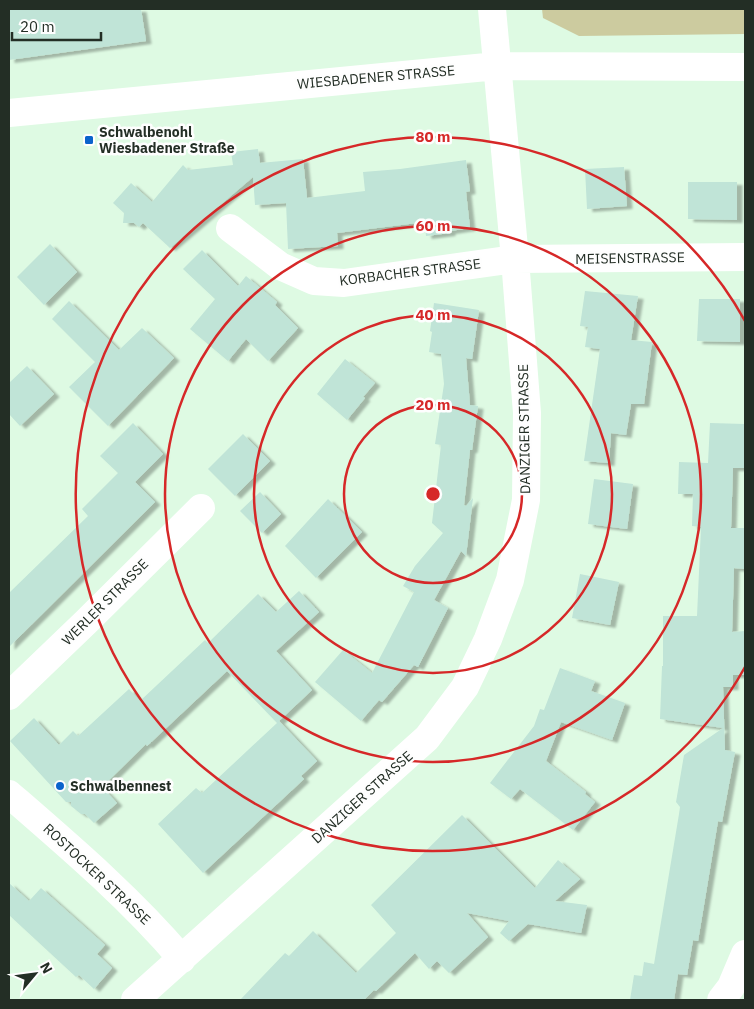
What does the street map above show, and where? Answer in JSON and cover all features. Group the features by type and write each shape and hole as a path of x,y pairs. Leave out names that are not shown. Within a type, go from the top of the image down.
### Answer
{"street":[{"name":"DANZIGER STRASSE","path":"135,1000 427,738 465,687 488,639 510,580 526,500 527,413 492,9"},
{"name":"WIESBADENER STRASSE","path":"9,113 497,66 745,67"},
{"name":"KORBACHER STRASSE","path":"230,228 280,266 314,281 344,282 515,259"},
{"name":"MEISENSTRASSE","path":"515,259 745,257"},
{"name":"WERLER STRASSE","path":"9,696 201,508"},
{"name":"ROSTOCKER STRASSE","path":"9,794 73,850 157,930 182,959"},
{"path":"721,1000 731,987 745,954"}],"green space":[{"path":"542,9 745,9 745,34 579,36 543,18"}],"building":[{"path":"9,9 141,9 146,41 9,60"},
{"path":"258,149 260,163 303,159 307,198 365,191 363,172 466,160 470,191 466,192 470,228 426,236 425,224 417,225 417,223 337,233 338,246 288,249 286,203 255,205 253,177 170,248 143,223 139,227 134,223 123,223 124,213 113,203 131,183 152,202 183,165 188,170 233,165 231,152"},
{"path":"624,167 627,206 587,209 585,169"},
{"path":"688,182 737,182 737,220 688,219"},
{"path":"50,244 77,272 44,305 17,277"},
{"path":"202,250 238,286 246,276 277,302 275,305 298,328 268,361 246,339 228,361 190,329 215,299 183,269"},
{"path":"585,291 638,296 631,340 652,342 644,404 631,404 626,435 611,433 609,463 584,461 600,349 585,347 588,327 580,326"},
{"path":"699,299 740,299 740,342 697,341"},
{"path":"69,301 119,350 142,328 174,358 108,426 69,387 95,362 52,319"},
{"path":"434,303 479,310 472,359 466,358 470,405 478,406 472,450 470,450 464,505 466,506 473,498 466,556 461,551 434,600 448,608 418,667 414,665 382,702 379,700 361,721 315,682 343,650 372,673 414,592 403,586 415,566 443,533 432,523 441,445 435,444 444,384 441,354 429,352"},
{"path":"345,359 375,383 347,420 317,394"},
{"path":"27,366 54,394 20,426 9,414 9,383"},
{"path":"133,423 163,454 135,482 155,502 9,647 9,593 88,516 82,509 118,473 100,456"},
{"path":"710,423 745,424 745,468 733,468 731,528 745,528 745,569 734,568 732,632 745,631 745,675 733,675 733,687 723,687 725,750 735,752 722,822 718,821 698,941 693,940 687,975 678,974 674,1000 630,1000 634,975 642,976 644,962 654,964 679,814 680,807 676,802 684,755 723,728 660,719 663,616 697,616 701,527 692,526 693,494 678,494 679,462 708,463"},
{"path":"243,434 270,461 235,496 208,469"},
{"path":"594,479 633,484 627,529 588,524"},
{"path":"260,492 281,514 262,533 240,511"},
{"path":"328,499 362,532 316,578 285,546"},
{"path":"580,574 619,582 610,625 572,618"},
{"path":"299,591 319,612 276,651 312,690 279,721 317,761 301,776 304,779 203,873 158,824 196,788 202,793 277,723 227,671 147,746 146,744 102,787 117,803 94,823 85,814 81,814 71,806 71,802 66,802 10,741 34,718 59,745 73,731 78,736 129,689 140,701 205,640 208,643 258,594 276,612"},
{"path":"560,668 595,681 591,691 625,703 612,740 561,722 546,761 586,792 585,794 595,802 573,830 520,789 511,799 490,783 534,726 540,709 544,710"},
{"path":"462,815 535,888 558,860 580,879 555,901 587,905 581,933 528,924 509,941 500,933 509,921 467,913 488,937 449,973 437,961 429,969 415,953 376,991 374,990 364,1000 240,1000 285,953 289,956 313,931 356,973 396,933 371,905"},
{"path":"9,883 29,901 41,888 105,945 97,954 112,968 94,989 79,975 76,977 9,915"}],"place":[{"name":"Schwalbenohl Wiesbadener Straße","path":"89,140"},
{"name":"Schwalbennest","path":"60,786"}]}
